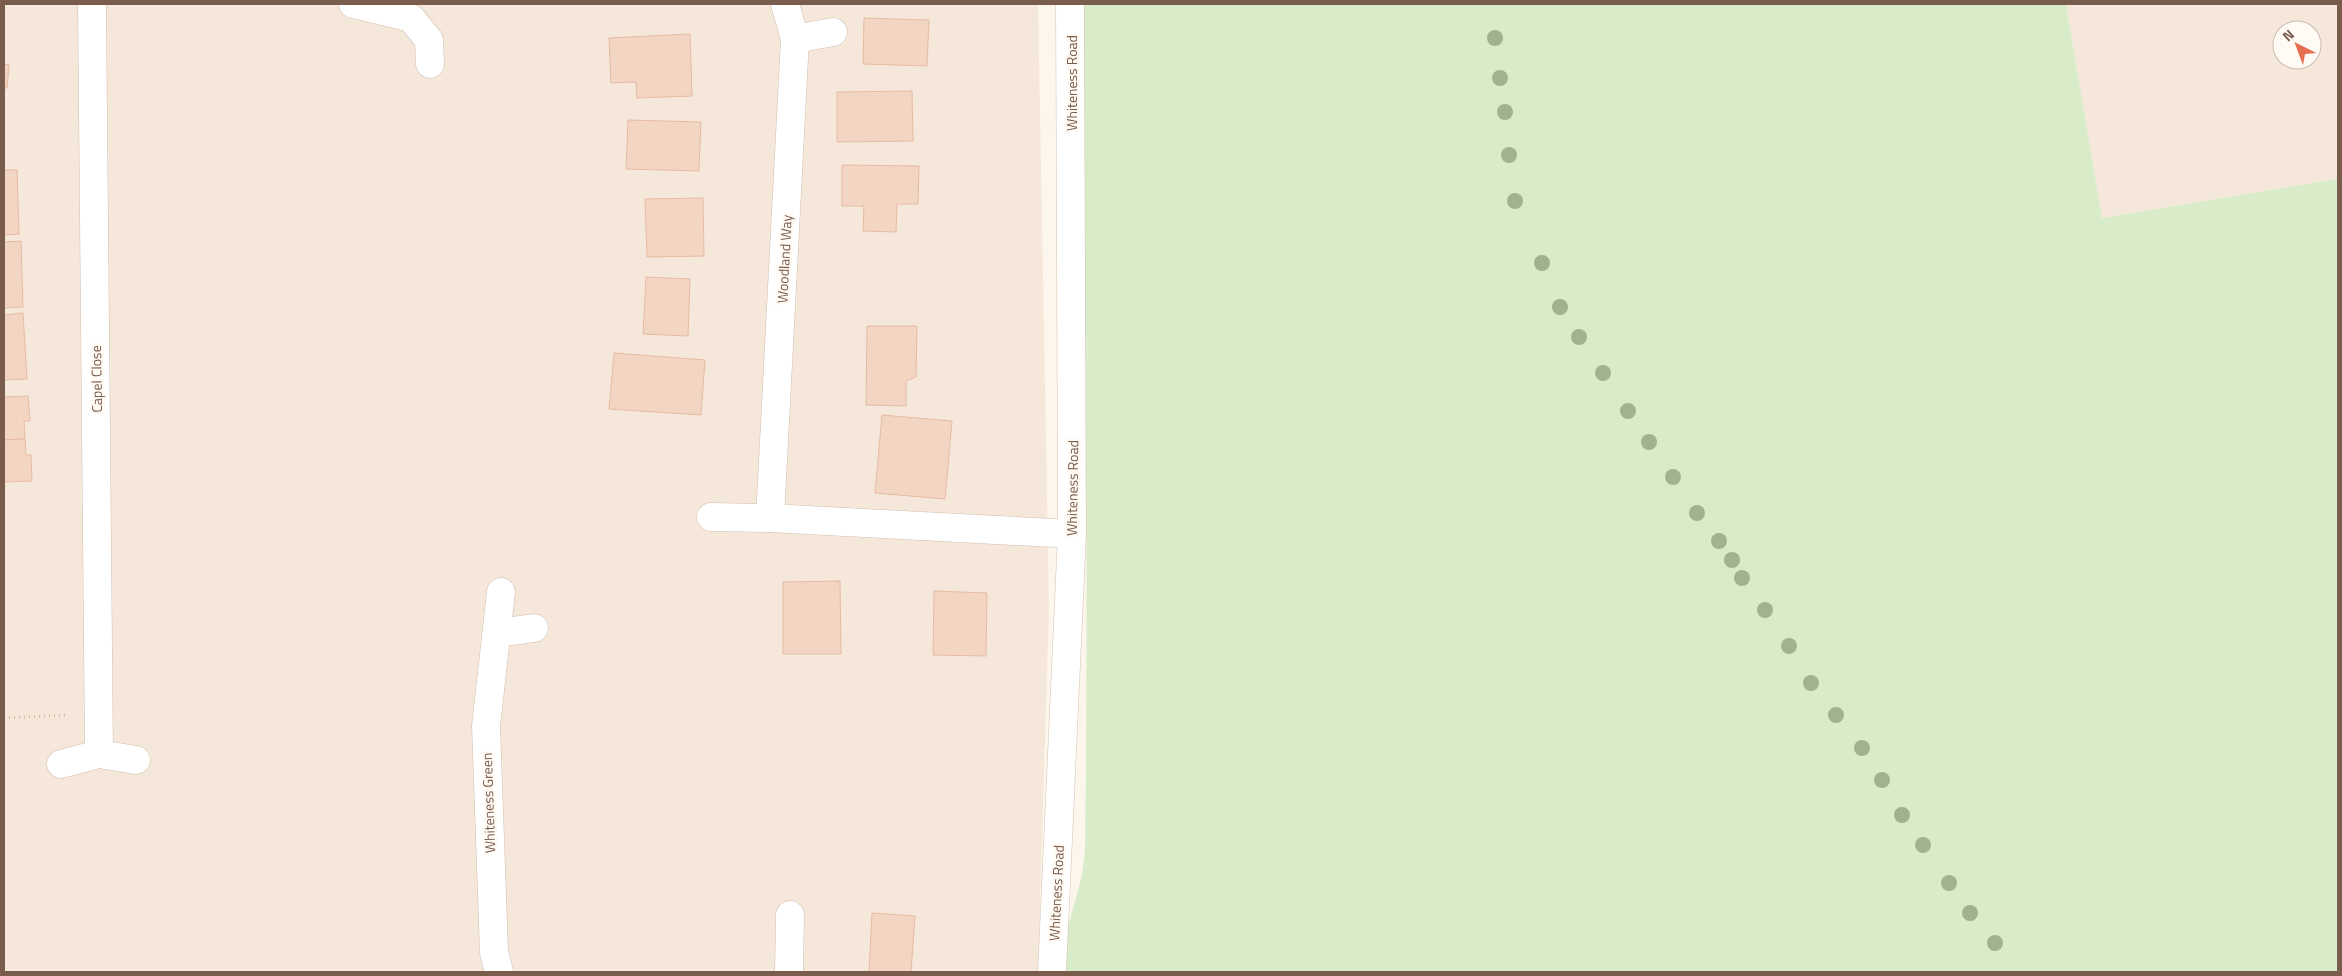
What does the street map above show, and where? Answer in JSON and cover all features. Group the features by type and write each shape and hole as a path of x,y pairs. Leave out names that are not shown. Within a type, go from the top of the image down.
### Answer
{"street":[{"name":"Capel Close","path":"92,4 99,754"},
{"path":"353,4 411,18 429,40 430,64"},
{"path":"784,4 795,39 833,32"},
{"name":"Whiteness Road","path":"1052,972 1072,534 1070,4"},
{"name":"Woodland Way","path":"770,518 795,39"},
{"path":"711,517 770,518 1072,534"},
{"name":"Whiteness Green","path":"499,972 494,952 486,726 502,592"},
{"path":"497,633 534,628"},
{"path":"61,764 99,754 136,760"},
{"path":"789,972 790,915"}],"path":[{"path":"4,718 99,714"}],"shaded area":[{"path":"4,4 1038,4 1049,606 1038,972 4,972"},
{"path":"2066,4 2338,4 2338,179 2102,218"}],"green space":[{"path":"1077,4 2066,4 2102,218 2338,179 2338,972 1061,972 1065,941 1081,879 1085,848 1086,426"}],"building":[{"path":"864,18 929,20 927,66 863,64"},
{"path":"690,34 692,96 637,98 636,82 611,83 609,38"},
{"path":"4,64 9,65 7,88 4,88"},
{"path":"912,91 913,141 837,142 837,92"},
{"path":"628,120 701,122 699,171 626,169"},
{"path":"842,165 919,166 918,204 897,204 896,232 863,231 864,206 842,206"},
{"path":"4,170 17,170 19,234 4,235"},
{"path":"703,198 704,256 647,257 645,199"},
{"path":"21,241 23,307 4,308 4,242"},
{"path":"646,277 690,279 688,336 643,334"},
{"path":"23,313 27,379 4,380 4,315"},
{"path":"867,326 917,326 916,377 906,381 906,406 866,405"},
{"path":"614,353 705,360 701,415 609,409"},
{"path":"28,396 30,421 24,421 25,439 4,440 4,397"},
{"path":"882,415 952,421 945,499 875,493"},
{"path":"25,439 26,455 31,455 32,481 4,482 4,440"},
{"path":"840,581 841,654 783,654 783,582"},
{"path":"934,591 987,593 986,656 933,655"},
{"path":"872,913 915,916 911,972 869,972"}]}
